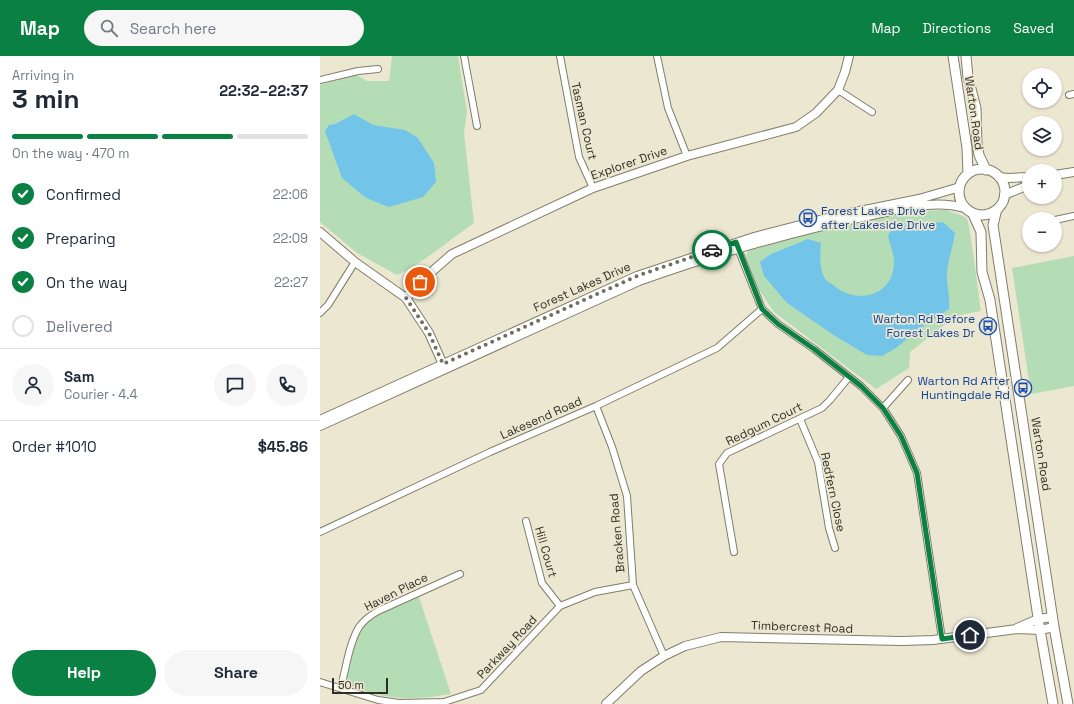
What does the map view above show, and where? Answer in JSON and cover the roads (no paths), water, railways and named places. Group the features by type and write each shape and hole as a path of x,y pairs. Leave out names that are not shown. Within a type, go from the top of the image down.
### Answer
{"main road":[{"name":"Warton Road","path":"953,56 967,148 968,174"},
{"name":"Warton Road","path":"966,56 968,77 976,108 977,144 979,155 986,170"},
{"path":"997,209 986,215 973,214 965,208 961,202 960,187 968,174 980,170 986,170 999,177 1004,188 1004,195"},
{"name":"Warton Road","path":"1004,195 997,209 993,225 1054,627 1068,704"},
{"path":"973,214 982,239 982,272 990,300 1038,618 1053,704"}],"street":[{"path":"464,56 477,126"},
{"name":"Tasman Court","path":"560,56 579,157 593,188"},
{"path":"657,56 668,108 686,156"},
{"name":"Explorer Drive","path":"406,298 420,282 452,254 593,188 686,156 796,127 816,113 838,90 849,56"},
{"path":"320,80 358,71 378,69"},
{"path":"838,90 872,112"},
{"path":"1062,174 1074,172"},
{"path":"999,177 1022,177"},
{"name":"Forest Lakes Drive","path":"320,420 639,281 737,245 835,216 919,199 960,187"},
{"path":"1004,195 1022,189"},
{"name":"Forest Lakes Drive","path":"737,245 837,222 920,206 940,203 965,208"},
{"path":"1062,219 1074,216"},
{"path":"320,232 355,262 406,298 429,333 444,367"},
{"path":"737,245 762,309 778,324 849,376 883,408 901,436 917,473 942,639"},
{"path":"320,313 328,305 355,262"},
{"name":"Lakesend Road","path":"320,532 490,452 596,406 717,348 762,309"},
{"name":"Forest Lakes Drive","path":"320,426 444,367"},
{"name":"Redgum Court","path":"734,552 719,464 727,453 822,408 849,376"},
{"path":"883,408 908,380"},
{"name":"Bracken Road","path":"596,406 612,447 627,496 633,585 664,656"},
{"name":"Redfern Close","path":"800,419 818,462 834,548"},
{"name":"Hill Court","path":"526,521 542,583 560,606"},
{"name":"Haven Place","path":"340,687 353,641 359,627 367,618 378,611 460,574"},
{"name":"Parkway Road","path":"320,682 378,700 399,703 444,703 481,690 560,606 595,592 633,585"},
{"name":"Timbercrest Road","path":"1017,629 1038,618 1053,617"},
{"name":"Timbercrest Road","path":"606,704 641,671 664,656 685,646 721,637 902,641 942,639 1017,629 1040,630 1054,627"}],"water":[{"path":"354,114 373,125 405,130 418,138 434,163 436,182 423,197 389,207 366,198 342,178 325,131 329,125 335,124"},
{"path":"943,222 955,233 947,274 949,309 922,327 896,348 882,356 867,355 835,336 787,303 764,276 760,262 771,254 808,239 821,243 820,256 822,273 826,280 842,291 852,295 862,296 872,294 887,284 892,275 894,260 888,236 893,227"}],"place":[{"name":"Forest Lakes Drive after Lakeside Drive","path":"808,218"},
{"name":"Warton Rd Before Forest Lakes Dr","path":"988,326"},
{"name":"Warton Rd After Huntingdale Rd","path":"1023,388"}]}
